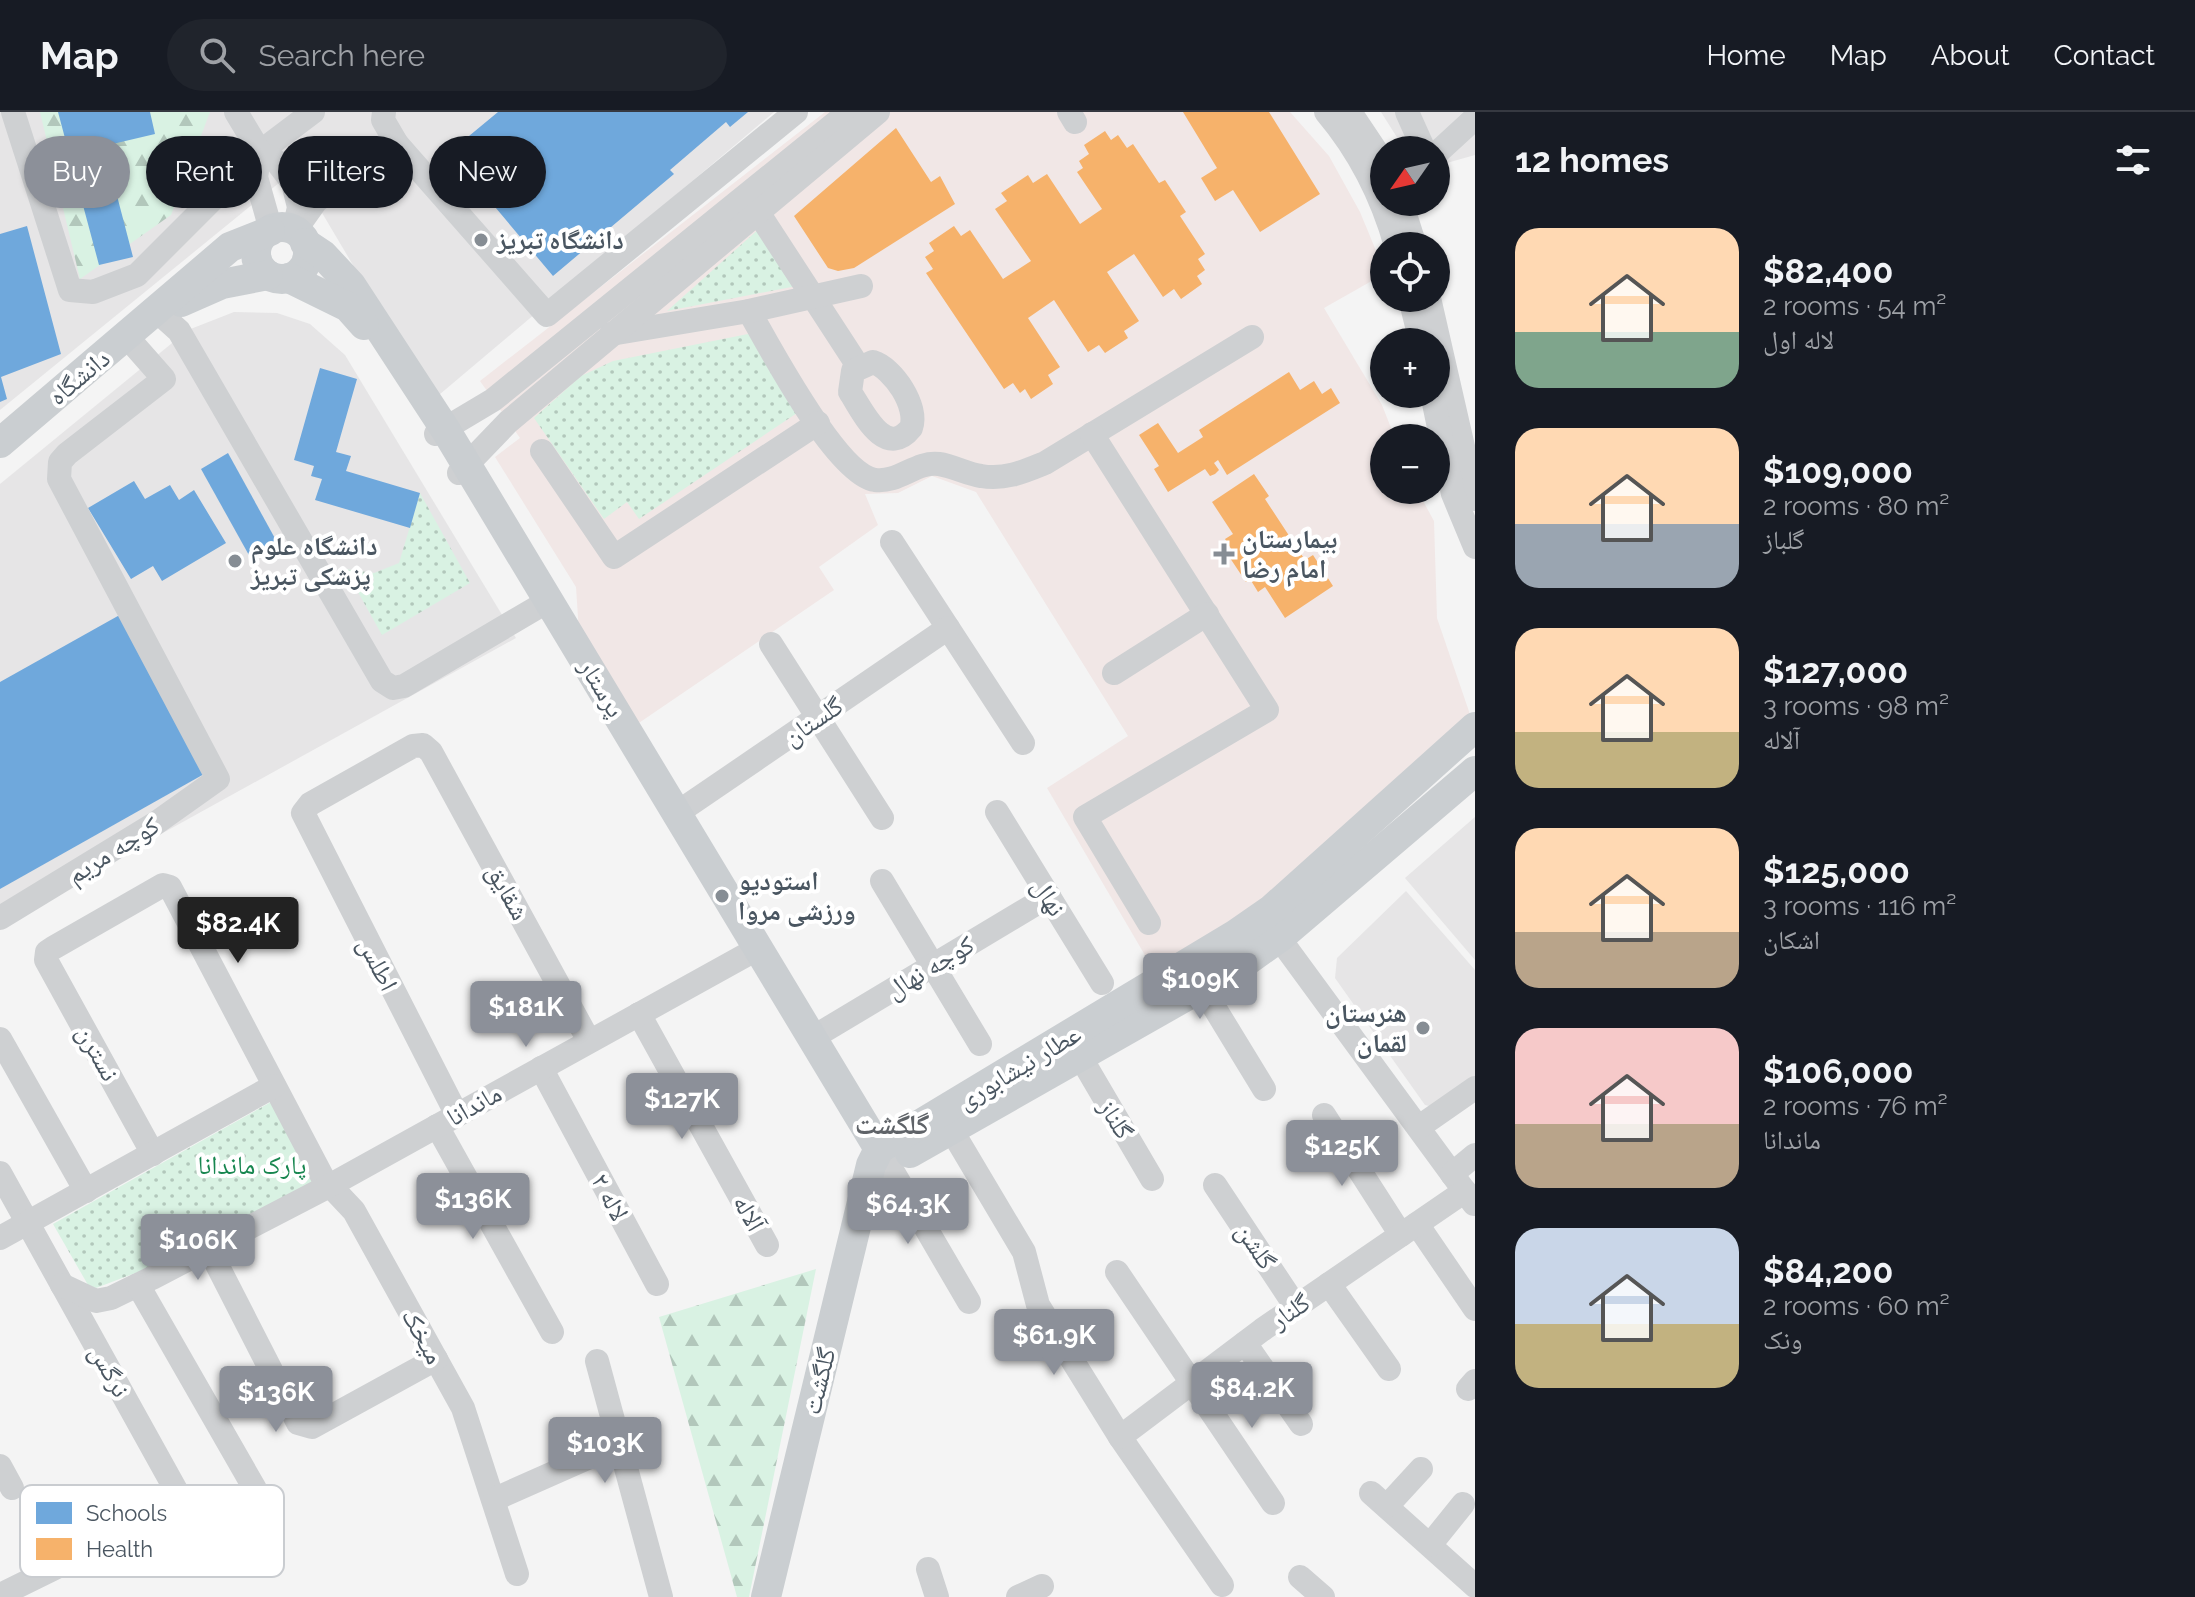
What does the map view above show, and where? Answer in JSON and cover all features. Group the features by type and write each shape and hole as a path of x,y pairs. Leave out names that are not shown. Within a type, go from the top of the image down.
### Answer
{"main road":[{"path":"287,233 304,267 278,277 256,256 259,241 287,233"},
{"name":"دانشگاه","path":"0,443 158,312 230,247 287,233"},
{"name":"پرستار","path":"287,233 323,255 351,285 677,813 812,1038 880,1160"},
{"name":"دانشگاه","path":"158,312 222,284 278,277"},
{"name":"پرستار","path":"278,277 348,307 440,431"},
{"name":"پرستار","path":"463,469 538,607 746,955 880,1160"},
{"name":"عطار نیشابوری","path":"880,1160 1272,909 1475,727"},
{"name":"عطار نیشابوری","path":"880,1160 952,1131 1203,989 1279,938 1475,771"},
{"name":"گلگشت","path":"766,1597 880,1160"}],"street":[{"path":"236,112 250,136"},
{"path":"262,150 313,112"},
{"path":"384,112 383,120 392,136"},
{"path":"413,162 547,315 796,112"},
{"path":"463,469 603,326 751,202 849,112"},
{"path":"751,202 878,112"},
{"path":"1326,112 1370,160"},
{"path":"1350,112 1370,152"},
{"path":"1407,112 1422,136"},
{"path":"1450,137 1475,118"},
{"path":"10,127 70,290 93,292 137,275 204,208"},
{"path":"1450,148 1475,143"},
{"path":"262,153 276,161 293,183 299,207 287,233"},
{"path":"262,188 287,233"},
{"path":"751,202 858,366"},
{"path":"287,233 310,208"},
{"path":"440,431 493,400 603,326 749,311 861,286"},
{"path":"749,311 799,401 853,470 874,480 894,479 919,466 937,464 982,476 1013,477 1045,463 1252,337"},
{"path":"158,312 179,331 382,681 393,688 404,686 538,607"},
{"path":"1432,312 1475,547"},
{"name":"کوچه مریم","path":"0,918 206,790 215,784 218,774 59,479 60,462 67,454 164,379 127,337"},
{"path":"1437,408 1466,494"},
{"path":"542,451 614,557 818,423"},
{"path":"1092,434 1267,710 1085,817 1149,923"},
{"path":"892,542 1023,743"},
{"path":"1114,673 1207,614"},
{"name":"گلستان","path":"677,813 948,628"},
{"path":"771,644 882,818"},
{"name":"اطلس","path":"423,745 413,746 323,797 303,813 447,1120 552,1332"},
{"name":"شقایق","path":"423,745 431,752 589,1041"},
{"name":"نهال","path":"997,812 1102,983"},
{"path":"882,881 980,1044"},
{"name":"نسترن","path":"153,1154 46,960 47,952 163,885 170,887 274,1086"},
{"name":"کوچه نهال","path":"812,1038 1049,896"},
{"path":"1279,938 1464,1190"},
{"name":"ماندانا","path":"62,1285 96,1301 111,1298 138,1285 329,1186 746,955"},
{"path":"1203,989 1264,1089"},
{"name":"آلاله","path":"639,1014 767,1245"},
{"path":"0,1039 86,1191"},
{"name":"گلناز","path":"1081,1058 1152,1179"},
{"name":"لاله ۲","path":"541,1068 657,1284"},
{"path":"0,1238 274,1086 329,1186"},
{"path":"1419,1127 1475,1088"},
{"path":"1324,1115 1409,1230 1475,1309"},
{"path":"952,1131 1024,1252 1038,1305 1120,1437 1222,1585"},
{"name":"گلنار","path":"1120,1437 1245,1343 1464,1190 1475,1155"},
{"path":"880,1160 969,1302"},
{"name":"نرگس","path":"0,1173 173,1485"},
{"name":"گلشن","path":"1215,1185 1296,1307"},
{"name":"میخک","path":"329,1186 354,1211 463,1408 517,1574"},
{"path":"209,1249 298,1423 304,1427 312,1427 436,1359"},
{"path":"1117,1272 1273,1503"},
{"path":"1329,1284 1389,1369"},
{"path":"138,1285 253,1485"},
{"path":"1245,1343 1301,1424"},
{"path":"597,1361 661,1597"},
{"path":"495,1499 619,1444"},
{"path":"0,1466 12,1488"},
{"path":"1421,1469 1379,1500 1475,1586"},
{"path":"1430,1545 1463,1504"},
{"path":"928,1569 937,1597"},
{"path":"0,1595 37,1577"},
{"path":"1300,1577 1323,1597"},
{"path":"1018,1597 1042,1586"}],"shaded area":[{"name":"دانشگاه تبریز","path":"0,112 774,112 433,400 319,208 413,208 413,136 278,136 278,184 262,197 262,136 146,136 146,208 248,208 0,410"},
{"name":"بیمارستان امام رضا","path":"825,112 1290,112 1329,156 1370,236 1370,282 1324,308 1370,385 1370,408 1383,408 1389,424 1370,424 1370,504 1425,504 1434,521 1437,618 1474,726 1163,986 1047,788 1128,736 976,492 932,476 898,493 865,494 878,525 819,567 834,590 630,729 580,648 576,587 495,457 520,438 480,381"},
{"path":"1381,112 1475,112 1475,155 1450,162 1450,136 1396,136"},
{"name":"دانشگاه علوم پزشکی تبریز","path":"234,312 277,313 310,324 345,355 516,638 0,923 0,484 188,330"},
{"path":"1475,817 1475,960 1405,878"},
{"name":"هنرستان لقمان","path":"1406,891 1475,970 1475,1079 1437,1108 1425,1105 1335,978 1337,958"}],"green space":[{"path":"40,112 210,112 201,136 146,136 146,208 174,208 171,215 80,279 63,208 130,208 130,136 46,136"},
{"path":"761,227 802,285 667,311"},
{"path":"748,334 803,409 639,519 627,502 604,519 534,418 581,376 613,361"},
{"path":"420,493 470,583 382,635 345,569 374,573 399,563"},
{"name":"پارک ماندانا","path":"271,1102 316,1184 138,1272 96,1288 88,1285 53,1224"},
{"path":"816,1269 749,1597 737,1597 659,1317"}],"building: Schools":[{"path":"58,112 150,112 155,134 130,140 130,136 64,136"},
{"path":"498,112 748,112 730,127 726,122 670,170 674,174 553,276 496,208 546,208 546,136 469,136"},
{"path":"84,208 120,208 133,257 99,265"},
{"path":"27,226 61,354 1,377 7,399 0,402 0,234"},
{"path":"320,368 357,379 336,452 351,456 346,471 420,493 410,528 315,500 322,479 311,476 314,466 294,460"},
{"path":"228,453 277,542 250,557 201,469"},
{"path":"134,481 145,499 170,485 179,500 194,490 226,543 162,581 153,566 131,579 88,508"},
{"path":"125,612 213,769 0,889 0,682"}],"building: Health":[{"path":"1183,112 1269,112 1320,194 1260,232 1233,190 1215,201 1201,178 1217,168"},
{"path":"896,128 931,182 940,176 955,204 854,268 838,271 828,268 794,216"},
{"path":"1105,131 1111,140 1118,135 1127,148 1133,144 1159,183 1165,180 1186,212 1180,216 1205,254 1198,259 1205,270 1197,276 1202,284 1181,299 1174,289 1163,297 1134,254 1107,272 1139,321 1124,331 1128,338 1105,353 1099,345 1088,352 1054,300 1028,318 1060,367 1048,375 1053,384 1031,399 1025,389 1020,393 1013,383 1004,389 926,273 933,269 925,257 934,251 929,243 954,226 961,236 970,230 1003,279 1031,261 995,209 1007,201 1001,193 1028,175 1033,183 1047,174 1080,224 1102,209 1077,172 1083,168 1079,161 1089,154 1084,145"},
{"path":"1289,372 1300,390 1314,381 1322,394 1331,388 1340,403 1227,475 1218,460 1214,463 1219,470 1215,474 1210,476 1205,469 1168,492 1154,469 1159,466 1139,435 1158,423 1178,453 1203,437 1199,430"},
{"path":"1254,474 1269,496 1265,499 1305,560 1313,555 1333,586 1285,618 1265,587 1258,592 1250,579 1246,582 1228,555 1233,552 1225,539 1233,534 1212,502"}],"place":[{"name":"دانشگاه تبریز","path":"481,240"},
{"name":"بیمارستان امام رضا","path":"1224,554"},
{"name":"دانشگاه علوم پزشکی تبریز","path":"235,561"},
{"name":"استودیو ورزشی مروا","path":"722,896"},
{"name":"هنرستان لقمان","path":"1423,1028"}],"district":[{"name":"گلگشت","path":"892,1124"}]}
